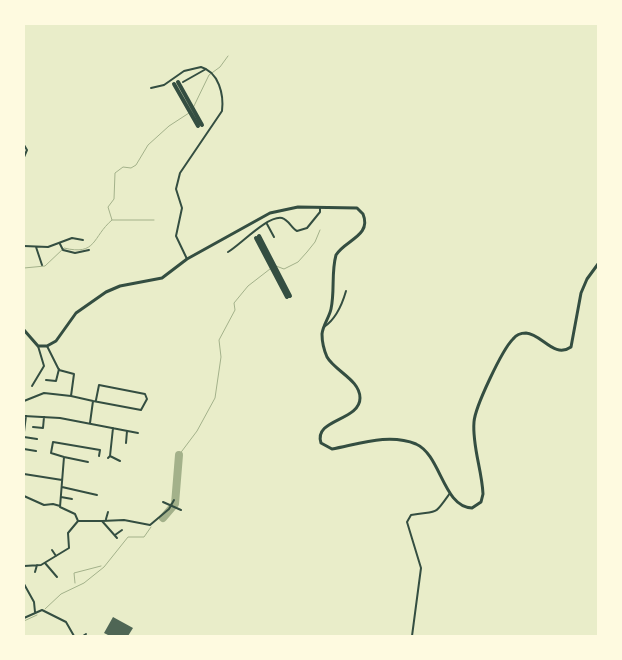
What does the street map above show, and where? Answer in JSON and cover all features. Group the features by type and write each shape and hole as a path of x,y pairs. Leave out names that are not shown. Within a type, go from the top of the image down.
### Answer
{"highway":[{"path":"176,83 200,126"},
{"path":"258,239 289,296"}],"main road":[{"path":"24,330 38,346 47,346 63,334 80,310 106,292 120,286 162,278 187,259 270,213 287,208 354,207 361,211 365,218 362,232 336,255 332,303 324,327 322,342 326,355 356,387 360,398 352,412 324,428 320,438 324,446 332,449 374,440 417,444 429,457 458,503 467,508 477,506 482,500 482,482 474,432 475,413 510,342 518,335 527,333 558,350 566,350 571,347 581,293 598,264"}],"street":[{"path":"151,88 164,85 184,71 198,67 207,70 216,77 222,112 180,173 176,184 182,208 176,236 187,259"},
{"path":"183,82 207,70"},
{"path":"24,145 27,150 24,157"},
{"path":"228,252 251,233 280,218 287,221 297,231 307,228 320,212 320,207"},
{"path":"267,224 274,237"},
{"path":"24,246 36,247 60,244 72,238 83,240"},
{"path":"60,244 62,250 75,253 89,250"},
{"path":"36,247 42,265"},
{"path":"324,327 342,305 346,292"},
{"path":"32,386 44,366 38,346"},
{"path":"46,380 56,380 59,369 47,346"},
{"path":"59,369 74,374 71,396"},
{"path":"42,370 46,372"},
{"path":"24,401 44,393 94,400 141,410 147,399 145,394 99,385 94,400 90,423"},
{"path":"24,432 25,416 90,423 138,433"},
{"path":"33,427 43,428 44,417"},
{"path":"113,428 109,457 120,461"},
{"path":"126,443 127,431"},
{"path":"24,437 36,439"},
{"path":"88,462 51,453 53,442 100,450 99,456"},
{"path":"24,449 36,451"},
{"path":"60,506 64,457"},
{"path":"24,474 62,480"},
{"path":"62,487 97,495"},
{"path":"412,636 421,568 407,522 412,515 432,514 450,492"},
{"path":"24,496 44,505 53,504 60,506 74,514 78,521"},
{"path":"61,497 72,499"},
{"path":"78,521 102,521 106,519 150,525 173,505 174,500"},
{"path":"163,502 176,506 181,510"},
{"path":"106,519 108,512"},
{"path":"24,566 45,563 69,548 68,533 78,521"},
{"path":"102,521 117,538"},
{"path":"115,535 122,530"},
{"path":"52,550 56,556"},
{"path":"45,563 57,577"},
{"path":"35,572 37,565"},
{"path":"24,584 34,602 35,612"},
{"path":"24,618 42,610 66,622 74,636"}],"building":[{"path":"113,617 133,628 128,636 110,636 104,633"}],"waterway":[{"path":"193,108 209,75 220,67 228,56"},
{"path":"24,268 45,266 64,248 83,249 93,243 112,220 108,207 114,199 115,173 123,167 131,168 136,165 148,145 169,126 189,113"},
{"path":"112,220 154,220"},
{"path":"276,266 284,269 298,262 315,242 320,230"},
{"path":"179,455 197,431 215,398 221,357 219,340 235,310 234,303 248,286 270,269"},
{"path":"163,518 175,504 179,455"},
{"path":"45,609 61,594 84,583 104,567 128,537 144,537 151,527"},
{"path":"75,583 74,573 101,566"},
{"path":"24,621 37,615"}]}
